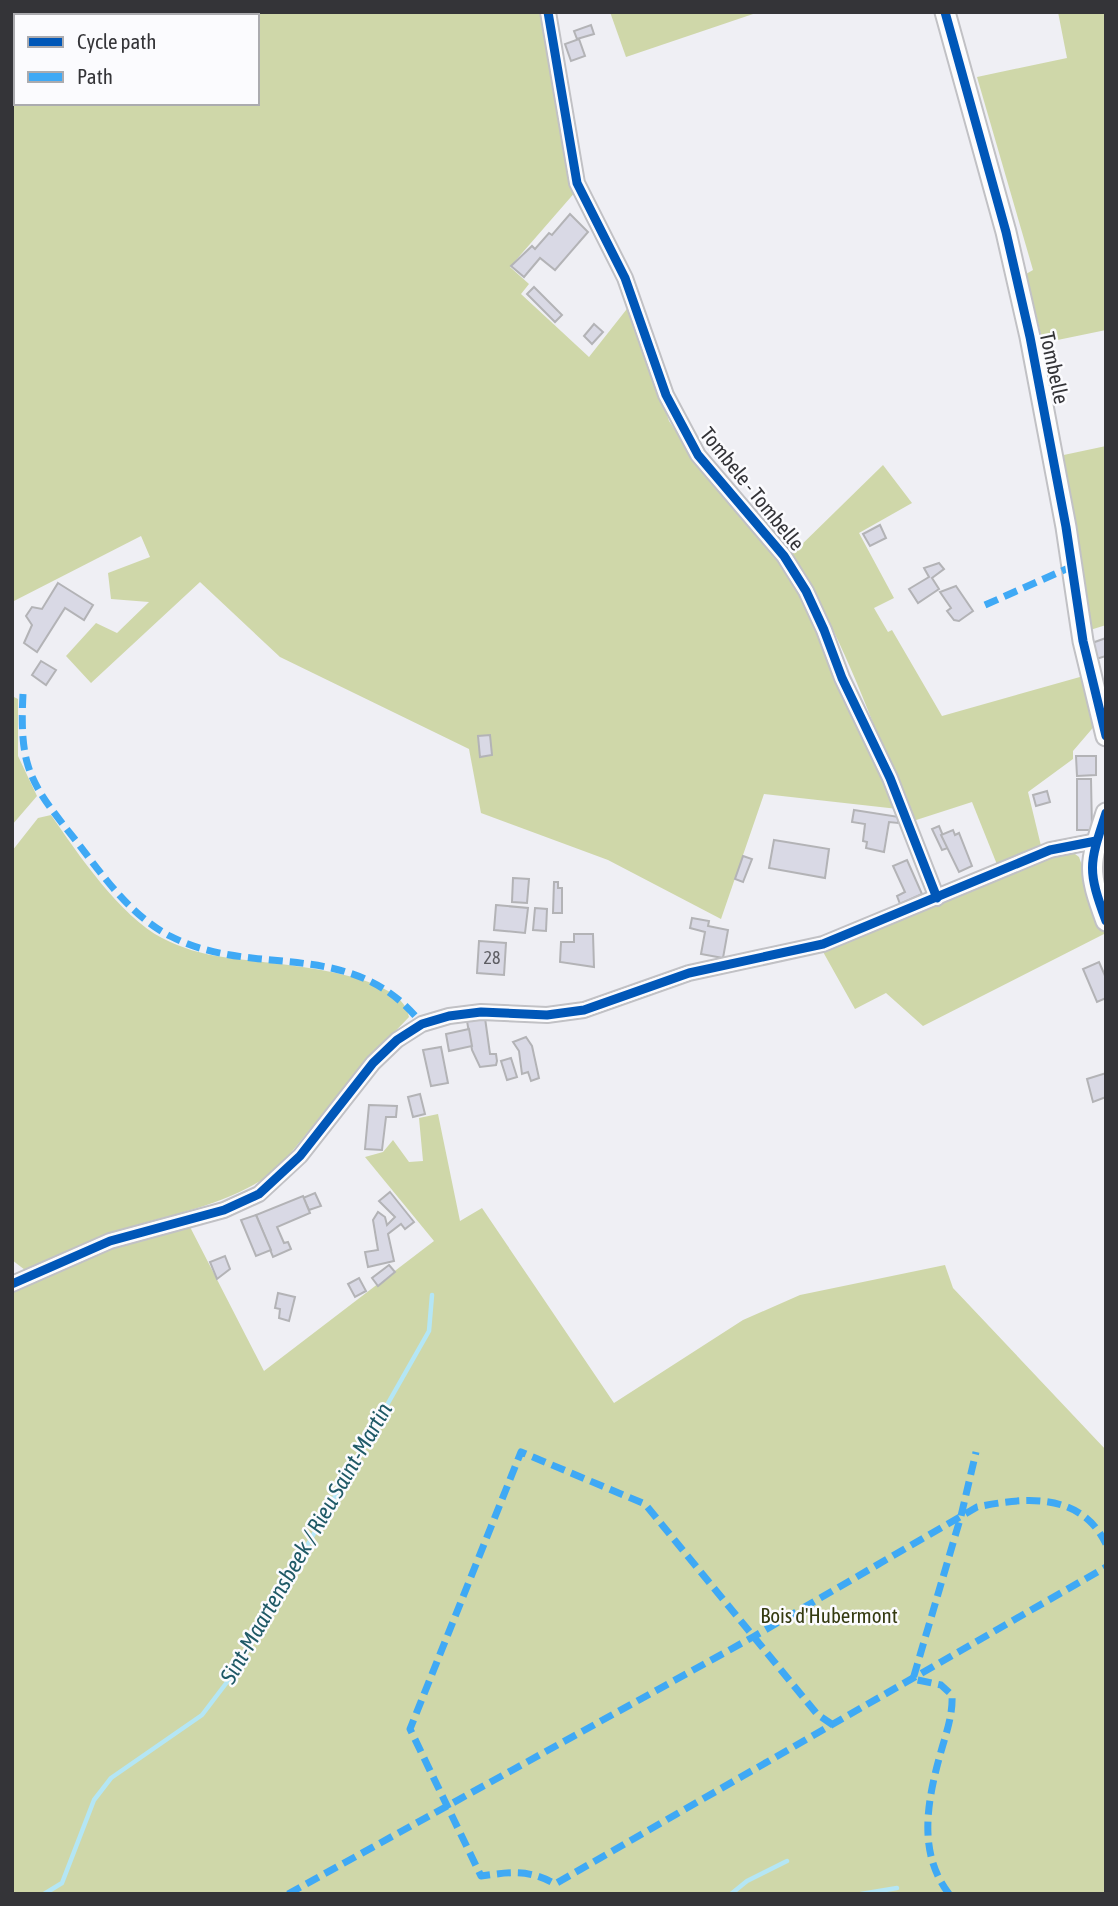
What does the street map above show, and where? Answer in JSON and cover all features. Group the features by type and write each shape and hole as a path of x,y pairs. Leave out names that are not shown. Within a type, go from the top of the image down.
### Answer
{"street":[{"name":"Tombele - Tombelle","path":"548,12 577,183 625,278 666,395 698,455 784,556 806,591 842,678 890,778 937,898"},
{"name":"Tombelle","path":"945,12 1006,232 1030,337 1066,527 1083,641 1106,736"},
{"path":"1106,813 1091,863 1094,887 1106,921"},
{"path":"12,1284 110,1241 224,1210 259,1194 300,1156 373,1063 397,1040 422,1024 449,1016 481,1012 547,1015 584,1010 689,973 822,944 1050,850 1096,841"}],"green space":[{"path":"12,12 73,14 14,14 14,105 259,105 259,14 230,12 545,12 577,190 510,267 529,284 521,294 589,357 630,305 669,421 697,462 770,546 800,588 864,742 898,809 764,794 721,919 608,860 481,813 469,749 280,657 200,582 91,683 66,656 96,623 117,633 149,602 111,599 108,573 150,557 141,536 12,602"},
{"path":"610,12 759,12 626,57"},
{"path":"1058,12 1106,12 1106,330 1043,343 1026,274 1033,270 977,77 1067,58"},
{"path":"1106,446 1106,625 1087,631 1059,456"},
{"path":"883,465 912,503 859,533 894,598 874,608 888,632 892,630 942,716 1087,675 1097,723 1073,751 1073,759 1028,792 1042,850 998,867 972,802 910,822 872,719 843,651 792,554"},
{"path":"12,696 18,699 18,756 37,796 12,825"},
{"path":"51,815 116,900 146,928 162,938 207,954 297,966 358,978 383,988 401,1001 409,1017 358,1070 277,1170 258,1183 198,1208 114,1232 25,1270 12,1260 12,851 38,818"},
{"path":"1071,851 1079,857 1106,933 923,1026 886,993 855,1009 822,950 1040,858"},
{"name":"Bois d'Hubermont","path":"438,1114 460,1221 482,1208 614,1403 743,1320 800,1295 945,1265 953,1288 1106,1450 1106,1894 12,1894 12,1285 74,1259 189,1225 264,1371 434,1241 365,1157 383,1152 393,1140 409,1162 423,1161 419,1118"}],"building":[{"path":"591,25 594,34 577,39 574,31"},
{"path":"579,39 585,56 571,61 565,44"},
{"path":"570,214 588,232 555,270 540,258 524,277 511,266 532,246 535,249 549,233 552,235"},
{"path":"534,287 562,315 555,322 527,294"},
{"path":"594,324 603,332 592,344 584,336"},
{"path":"880,525 886,538 870,546 863,534"},
{"path":"939,563 944,569 932,578 939,589 918,603 909,589 929,577 924,568"},
{"path":"58,583 93,605 84,620 65,608 37,652 24,643 32,625 26,616 32,607 42,609"},
{"path":"956,586 973,611 959,621 954,620 947,611 951,608 940,592"},
{"path":"1106,638 1106,656 1096,659 1092,643"},
{"path":"41,661 56,670 46,685 32,675"},
{"path":"490,735 492,755 480,757 478,736"},
{"path":"1076,756 1096,756 1096,775 1077,776"},
{"path":"1077,779 1091,779 1092,830 1077,830"},
{"path":"1047,791 1050,802 1036,806 1033,795"},
{"path":"854,810 899,817 898,823 889,822 884,852 866,848 867,842 863,841 865,824 852,822"},
{"path":"939,826 948,848 942,850 932,829"},
{"path":"953,830 955,835 959,833 972,866 959,872 941,835"},
{"path":"774,840 829,849 825,878 769,868"},
{"path":"743,856 752,859 743,882 735,879"},
{"path":"907,860 922,894 900,904 897,896 905,892 893,866"},
{"path":"513,878 529,879 527,903 512,902"},
{"path":"554,882 558,882 558,888 562,888 562,913 553,913"},
{"path":"496,905 528,908 525,933 494,930"},
{"path":"535,908 547,909 546,931 533,930"},
{"path":"692,918 709,921 708,926 728,930 723,958 701,954 705,932 690,928"},
{"path":"574,934 593,934 594,967 560,962 561,942 574,942"},
{"path":"479,941 506,943 504,975 477,973"},
{"path":"1099,962 1106,978 1106,998 1097,1002 1083,969"},
{"path":"485,1018 490,1054 496,1054 497,1061 496,1065 480,1067 472,1050 467,1021"},
{"path":"469,1029 472,1046 449,1051 446,1034"},
{"path":"526,1037 532,1046 539,1078 531,1081 528,1072 522,1074 519,1051 513,1042"},
{"path":"441,1047 448,1083 431,1086 423,1050"},
{"path":"511,1058 517,1077 507,1080 501,1061"},
{"path":"1106,1073 1106,1097 1093,1102 1087,1079"},
{"path":"420,1094 425,1114 413,1117 408,1097"},
{"path":"369,1105 397,1106 396,1117 386,1117 382,1150 365,1149"},
{"path":"390,1192 414,1222 405,1229 401,1224 388,1234 394,1261 368,1267 365,1252 378,1250 373,1220 378,1212 385,1217 387,1225 395,1217 379,1201"},
{"path":"315,1193 321,1206 309,1210 303,1198"},
{"path":"303,1196 310,1213 277,1227 284,1243 288,1242 291,1249 273,1257 256,1215"},
{"path":"256,1215 271,1250 256,1256 241,1220"},
{"path":"225,1256 230,1269 217,1279 210,1262"},
{"path":"389,1265 395,1272 378,1286 372,1278"},
{"path":"359,1278 366,1291 355,1297 348,1284"},
{"path":"278,1293 295,1297 289,1321 279,1318 280,1309 275,1308"}],"waterway":[{"name":"Sint-Maartensbeek / Rieu Saint-Martin","path":"44,1894 62,1883 94,1800 111,1778 202,1715 237,1669 429,1331 432,1295"},
{"path":"731,1894 747,1881 787,1861"},
{"path":"861,1894 897,1888"}],"marked path":[{"path":"985,605 1073,566"},
{"path":"23,694 23,741 31,775 39,790 108,881 143,918 170,936 202,949 235,956 302,963 365,979 395,996 422,1024"},
{"path":"833,1725 817,1714 645,1504 521,1452 410,1729 481,1876 519,1873 537,1876 555,1884 1106,1567"},
{"path":"949,1894 932,1860 928,1823 929,1804 952,1708 952,1695 941,1685 913,1679 961,1516 976,1452"},
{"path":"288,1894 753,1637 977,1507 1014,1501 1050,1502 1082,1515 1095,1527 1106,1544"}],"cycle path":[{"path":"548,12 577,183 625,278 666,395 698,455 784,556 806,591 842,678 890,778 937,898"},
{"path":"945,12 1006,232 1030,337 1066,527 1083,641 1106,736"},
{"path":"1106,813 1092,867 1106,921"},
{"path":"12,1284 110,1241 224,1210 259,1194 300,1156 373,1063 397,1040 422,1024 449,1016 481,1012 547,1015 584,1010 689,973 823,944 1050,850 1096,841"}]}
